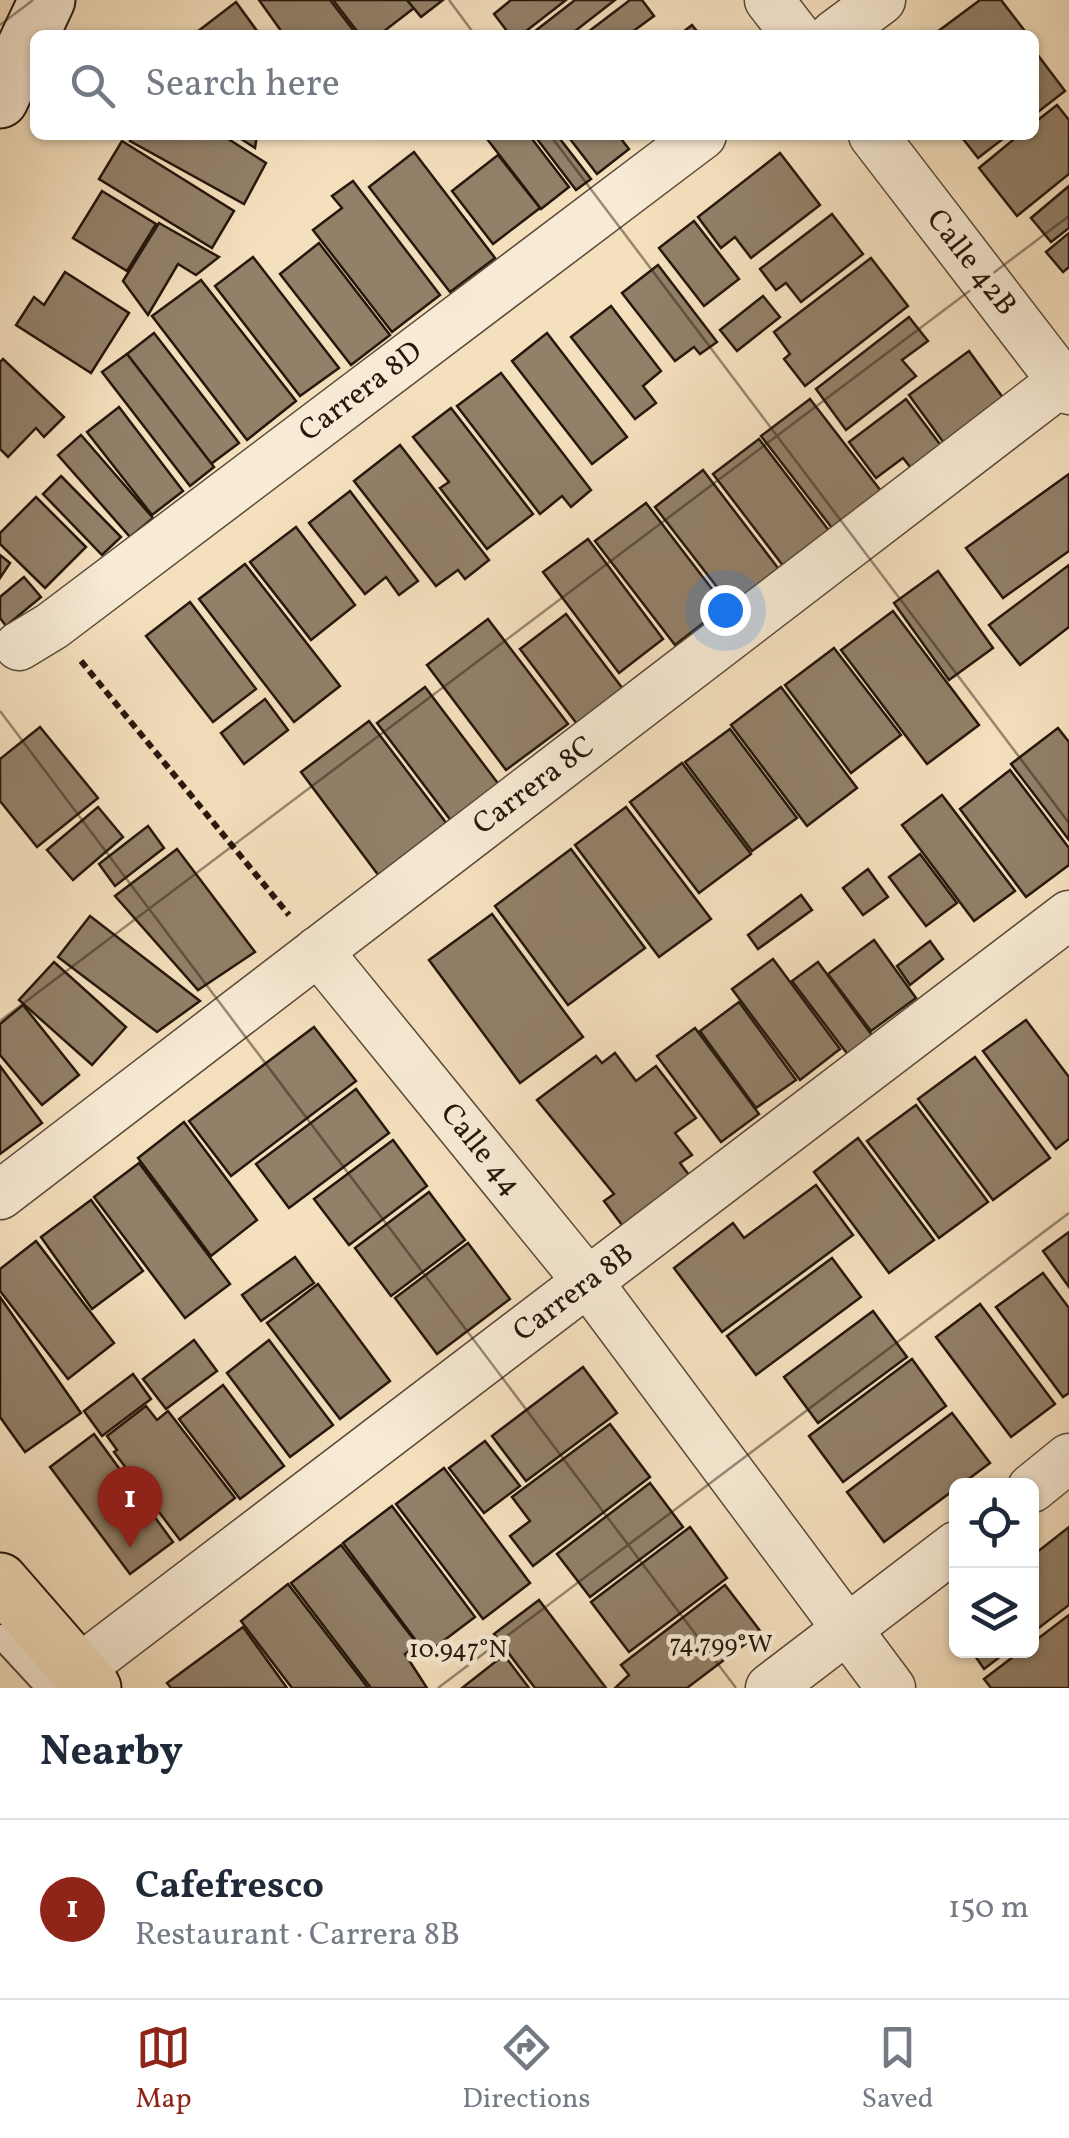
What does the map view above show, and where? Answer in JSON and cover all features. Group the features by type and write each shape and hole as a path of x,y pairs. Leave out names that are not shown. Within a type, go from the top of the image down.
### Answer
{"main road":[{"path":"0,1580 73,1682"}],"street":[{"path":"33,30 47,0"},
{"path":"769,0 792,30"},
{"path":"841,30 881,0"},
{"path":"0,100 30,36"},
{"name":"Carrera 8D","path":"35,636 695,140"},
{"name":"Calle 42B","path":"877,140 1067,383"},
{"name":"Carrera 8C","path":"0,1195 1067,383"},
{"name":"Carrera 8B","path":"73,1682 1069,915"},
{"name":"Calle 44","path":"318,951 588,1282 891,1688"},
{"path":"1039,1482 1069,1458"},
{"path":"770,1688 949,1552"}],"lane":[{"path":"0,1636 73,1682"}],"path":[{"path":"35,636 318,951"}],"building":[{"path":"259,0 330,0 353,30 280,30"},
{"path":"333,0 407,0 414,8 385,30 356,30"},
{"path":"407,0 443,0 421,17"},
{"path":"511,0 566,0 527,30 506,30 494,14"},
{"path":"575,0 615,0 576,30 536,30"},
{"path":"630,0 642,0 654,16 635,30 591,30"},
{"path":"980,0 1001,0 1024,30 940,30"},
{"path":"236,2 256,30 200,30"},
{"path":"1039,57 1065,91 1039,111"},
{"path":"1057,105 1069,120 1069,174 1017,216 979,168 1013,140 1039,140 1039,119"},
{"path":"230,140 266,163 244,204 130,141"},
{"path":"488,140 533,140 569,187 541,209"},
{"path":"538,140 561,140 591,179 576,190"},
{"path":"571,140 622,140 629,149 597,174"},
{"path":"964,140 1001,140 978,158"},
{"path":"122,141 234,211 212,248 99,179"},
{"path":"414,152 495,258 450,292 369,187"},
{"path":"780,153 820,205 751,258 735,237 721,248 698,217"},
{"path":"498,155 540,208 493,244 452,191"},
{"path":"353,181 440,295 392,332 313,230 342,208 332,196"},
{"path":"1069,186 1069,228 1051,242 1031,218"},
{"path":"102,191 156,224 127,271 73,238"},
{"path":"832,214 863,254 801,302 786,283 776,290 760,269"},
{"path":"694,221 739,279 704,306 659,248"},
{"path":"159,223 219,257 196,275 178,264 148,315 123,281"},
{"path":"1069,233 1069,267 1063,272 1046,252"},
{"path":"319,243 390,335 351,365 280,274"},
{"path":"253,257 339,368 300,396 215,286"},
{"path":"871,258 908,306 805,386 784,359 790,354 774,332"},
{"path":"658,265 717,342 700,354 694,347 675,361 622,293"},
{"path":"65,272 129,313 91,373 16,325 34,297 44,305"},
{"path":"201,280 296,401 247,440 152,316"},
{"path":"763,296 780,317 737,351 720,330"},
{"path":"611,306 661,371 643,386 656,403 635,419 571,337"},
{"path":"909,317 928,341 902,360 916,376 846,430 816,389"},
{"path":"154,333 239,443 211,464 127,354"},
{"path":"547,333 627,437 592,464 512,361"},
{"path":"969,351 1009,406 949,450 909,395"},
{"path":"127,354 214,467 190,486 102,372"},
{"path":"3,359 64,417 44,437 36,428 8,457 0,449"},
{"path":"501,373 591,490 571,507 562,496 540,514 457,406"},
{"path":"810,399 881,491 832,528 761,436"},
{"path":"906,399 948,455 918,477 903,458 876,478 849,442"},
{"path":"119,407 183,491 152,515 87,432"},
{"path":"451,408 533,514 487,549 440,488 449,482 413,437"},
{"path":"81,435 153,518 130,537 58,455"},
{"path":"759,439 830,532 784,567 713,474"},
{"path":"400,445 489,560 465,579 458,570 436,586 354,481"},
{"path":"703,470 781,572 734,609 655,507"},
{"path":"1069,474 1069,551 1003,598 966,548"},
{"path":"61,476 121,537 102,555 43,494"},
{"path":"350,491 418,581 399,595 386,577 365,594 309,523"},
{"path":"36,497 86,547 45,588 0,544 0,533"},
{"path":"646,503 725,606 675,645 595,541"},
{"path":"296,527 355,605 311,640 250,562"},
{"path":"588,539 663,639 619,673 543,572"},
{"path":"0,555 10,563 0,578"},
{"path":"245,564 340,686 294,722 199,599"},
{"path":"1069,565 1069,627 1020,665 989,625"},
{"path":"938,571 993,648 949,680 894,603"},
{"path":"24,577 41,597 6,626 0,618 0,597"},
{"path":"190,602 256,689 213,722 146,636"},
{"path":"893,611 979,725 927,764 841,650"},
{"path":"566,614 623,689 577,724 520,649"},
{"path":"488,619 568,724 506,770 427,665"},
{"path":"834,648 901,735 851,773 785,685"},
{"path":"425,687 500,786 452,822 377,723"},
{"path":"781,687 857,788 807,826 731,725"},
{"path":"265,699 288,730 244,764 221,733"},
{"path":"369,721 447,824 379,876 301,772"},
{"path":"40,727 98,798 37,847 0,801 0,759"},
{"path":"1058,728 1069,742 1069,840 1011,764"},
{"path":"730,729 797,818 752,851 685,762"},
{"path":"682,763 751,854 699,893 630,802"},
{"path":"1010,770 1069,848 1069,865 1026,897 960,809"},
{"path":"942,795 1015,891 974,921 902,825"},
{"path":"98,807 123,837 73,880 47,850"},
{"path":"626,807 711,919 659,957 575,845"},
{"path":"148,826 164,848 115,886 99,864"},
{"path":"177,849 255,952 198,990 115,896"},
{"path":"571,849 645,948 568,1005 495,906"},
{"path":"920,854 957,903 926,926 889,877"},
{"path":"868,869 888,897 863,915 843,888"},
{"path":"801,895 812,910 758,949 748,935"},
{"path":"492,914 583,1037 520,1083 429,960"},
{"path":"90,916 200,1001 157,1032 58,957"},
{"path":"874,940 916,998 871,1031 828,974"},
{"path":"930,941 943,959 910,985 897,966"},
{"path":"773,959 840,1049 800,1080 732,989"},
{"path":"54,962 126,1027 92,1065 19,1000"},
{"path":"818,962 874,1038 849,1056 792,981"},
{"path":"739,1002 796,1080 756,1108 700,1031"},
{"path":"23,1005 79,1075 42,1105 0,1055 0,1024"},
{"path":"1026,1020 1069,1077 1069,1139 1056,1149 983,1051"},
{"path":"314,1027 356,1081 231,1176 189,1121"},
{"path":"695,1028 759,1114 721,1142 657,1056"},
{"path":"615,1053 636,1081 656,1066 696,1118 675,1133 692,1155 680,1163 695,1183 628,1233 604,1201 614,1194 537,1100 596,1056 602,1063"},
{"path":"975,1057 1050,1158 993,1200 918,1099"},
{"path":"0,1066 42,1123 0,1154"},
{"path":"356,1089 389,1133 289,1208 256,1164"},
{"path":"916,1105 988,1202 939,1238 867,1141"},
{"path":"184,1122 257,1220 211,1256 138,1158"},
{"path":"858,1138 934,1240 889,1273 814,1172"},
{"path":"393,1140 427,1186 349,1245 314,1199"},
{"path":"139,1163 230,1284 185,1318 94,1197"},
{"path":"816,1185 853,1235 722,1332 674,1268 733,1223 744,1238"},
{"path":"429,1192 465,1240 391,1296 355,1248"},
{"path":"91,1200 143,1271 92,1309 41,1237"},
{"path":"1069,1232 1069,1287 1043,1251"},
{"path":"36,1241 114,1343 68,1379 0,1291 0,1269"},
{"path":"468,1243 510,1299 437,1354 395,1298"},
{"path":"295,1257 314,1283 261,1321 242,1295"},
{"path":"832,1258 861,1297 756,1375 727,1336"},
{"path":"1043,1273 1069,1308 1069,1393 1063,1397 996,1307"},
{"path":"318,1284 390,1381 340,1419 267,1323"},
{"path":"0,1297 81,1413 25,1452 0,1417"},
{"path":"980,1304 1055,1404 1011,1437 936,1337"},
{"path":"873,1311 907,1357 818,1423 784,1377"},
{"path":"194,1340 217,1371 166,1409 143,1379"},
{"path":"269,1340 333,1425 290,1457 227,1373"},
{"path":"912,1359 946,1406 843,1482 809,1436"},
{"path":"583,1367 617,1413 526,1481 492,1436"},
{"path":"133,1374 151,1399 102,1436 84,1411"},
{"path":"223,1385 284,1466 240,1499 179,1419"},
{"path":"146,1406 157,1420 168,1411 235,1498 180,1540 114,1452 117,1450 107,1436"},
{"path":"952,1413 990,1463 970,1478 949,1478 949,1494 884,1542 847,1492"},
{"path":"610,1424 650,1477 533,1566 510,1536 530,1521 512,1497"},
{"path":"94,1434 173,1542 130,1574 50,1467"},
{"path":"485,1441 520,1486 484,1513 449,1468"},
{"path":"444,1468 530,1583 483,1619 396,1504"},
{"path":"650,1483 683,1527 590,1597 557,1554"},
{"path":"392,1506 475,1617 426,1654 343,1543"},
{"path":"690,1527 727,1578 629,1652 591,1602"},
{"path":"1069,1527 1069,1605 1039,1628 1039,1568 1039,1551"},
{"path":"341,1545 418,1645 405,1654 427,1688 371,1688 291,1583"},
{"path":"288,1584 368,1688 292,1688 241,1621"},
{"path":"725,1585 761,1632 687,1688 615,1688 629,1675 621,1665"},
{"path":"539,1600 606,1688 535,1688 494,1634"},
{"path":"1069,1615 1069,1688 991,1688 984,1679 1012,1658 1039,1658 1039,1638"},
{"path":"243,1627 287,1688 171,1688 167,1683"},
{"path":"504,1655 529,1688 462,1688"},
{"path":"976,1658 998,1658 984,1669"}],"place":[{"name":"Cafefresco","path":"130,1548"}]}
